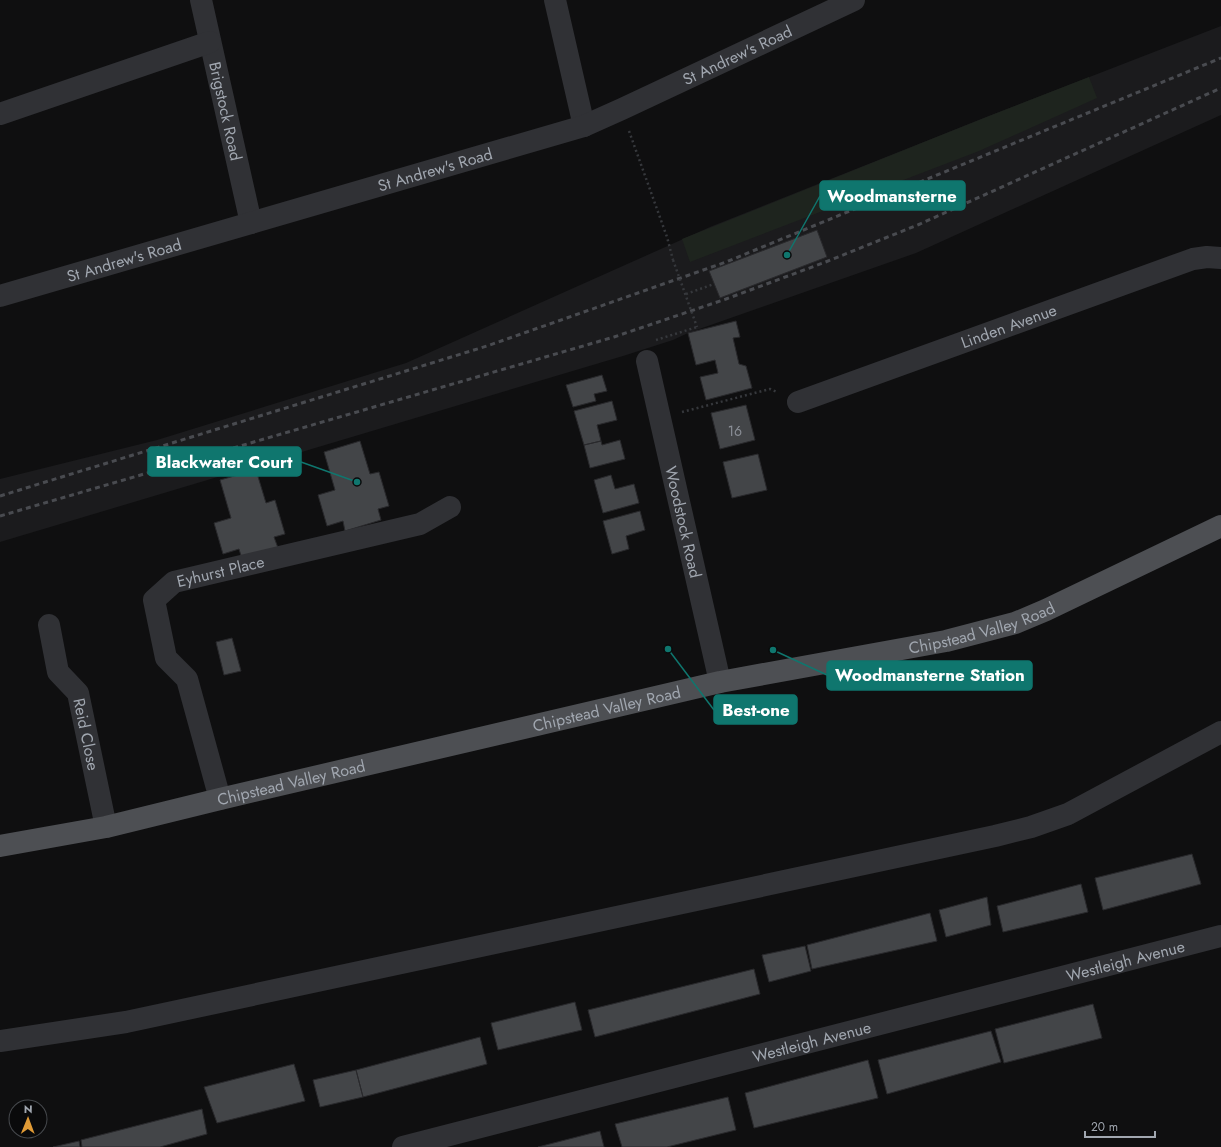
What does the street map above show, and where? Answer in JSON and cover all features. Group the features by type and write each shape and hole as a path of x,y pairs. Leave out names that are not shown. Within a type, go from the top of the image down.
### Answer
{"main road":[{"name":"Chipstead Valley Road","path":"0,846 106,827 720,682 946,641 1015,623 1046,610 1221,526"}],"street":[{"name":"Brigstock Road","path":"201,0 251,223"},
{"path":"554,0 584,126"},
{"name":"St Andrew's Road","path":"0,296 584,126 622,110 854,0"},
{"path":"0,114 210,42"},
{"name":"Linden Avenue","path":"798,402 1193,259 1207,256 1221,258"},
{"name":"Woodstock Road","path":"647,361 720,682"},
{"name":"Eyhurst Place","path":"220,799 187,679 166,658 154,600 174,582 420,524 450,507"},
{"name":"Reid Close","path":"49,625 58,672 78,693 106,827"},
{"path":"0,1041 126,1022 1031,827 1068,814 1221,732"},
{"name":"Westleigh Avenue","path":"402,1147 1221,936"}],"path":[{"path":"622,110 667,236 673,260 697,327 657,339"},
{"path":"686,294 714,284"},
{"path":"660,418 770,389 798,402"}],"shaded area":[{"path":"1221,26 1221,115 916,253 688,333 673,340 623,356 0,542 0,479 157,440 406,363 710,227"},
{"path":"1089,77 1097,98 979,151 690,262 682,239"}],"building":[{"path":"817,230 827,257 720,298 709,271"},
{"path":"736,321 740,337 733,338 739,364 746,366 752,388 706,400 700,377 718,373 715,360 696,365 688,333"},
{"path":"602,375 607,391 594,394 596,401 573,407 566,385"},
{"path":"612,401 617,420 597,425 601,441 584,445 574,411"},
{"path":"746,405 755,440 720,449 711,413"},
{"path":"620,440 625,459 590,468 584,445 601,441 602,445"},
{"path":"360,441 370,474 379,472 389,506 378,509 381,520 345,531 343,521 327,526 318,495 335,490 324,452"},
{"path":"758,454 767,490 732,498 723,462"},
{"path":"256,470 266,503 275,500 285,534 274,537 278,548 242,559 239,549 223,554 214,523 231,518 220,480"},
{"path":"611,475 615,489 634,484 639,503 603,513 594,480"},
{"path":"640,511 645,530 626,536 629,549 612,554 603,521"},
{"path":"232,638 241,671 224,675 216,642"},
{"path":"1192,854 1201,884 1103,910 1095,878"},
{"path":"1081,884 1088,912 1003,932 997,906"},
{"path":"987,897 991,925 946,937 939,910"},
{"path":"930,913 937,941 812,969 807,945"},
{"path":"805,946 811,971 769,982 762,955"},
{"path":"754,969 760,994 595,1037 588,1010"},
{"path":"575,1002 582,1030 498,1050 491,1023"},
{"path":"1093,1004 1102,1038 1004,1063 995,1029"},
{"path":"991,1031 1001,1062 887,1094 878,1060"},
{"path":"480,1037 487,1064 363,1097 356,1070"},
{"path":"868,1060 878,1098 754,1128 745,1093"},
{"path":"294,1064 305,1101 217,1123 204,1087"},
{"path":"356,1070 363,1097 320,1107 313,1080"},
{"path":"728,1097 736,1130 667,1147 622,1147 615,1124"},
{"path":"202,1109 207,1134 160,1147 82,1147 81,1140"},
{"path":"600,1131 604,1147 538,1147"},
{"path":"79,1141 80,1147 53,1147"}],"railway":[{"path":"0,496 487,346 726,262 1221,58"},
{"path":"0,516 614,337 726,299 823,263 920,224 1221,88"}],"place":[{"name":"Woodmansterne","path":"787,255"},
{"name":"Blackwater Court","path":"357,482"},
{"name":"Best-one","path":"668,649"},
{"name":"Woodmansterne Station","path":"773,650"}]}
